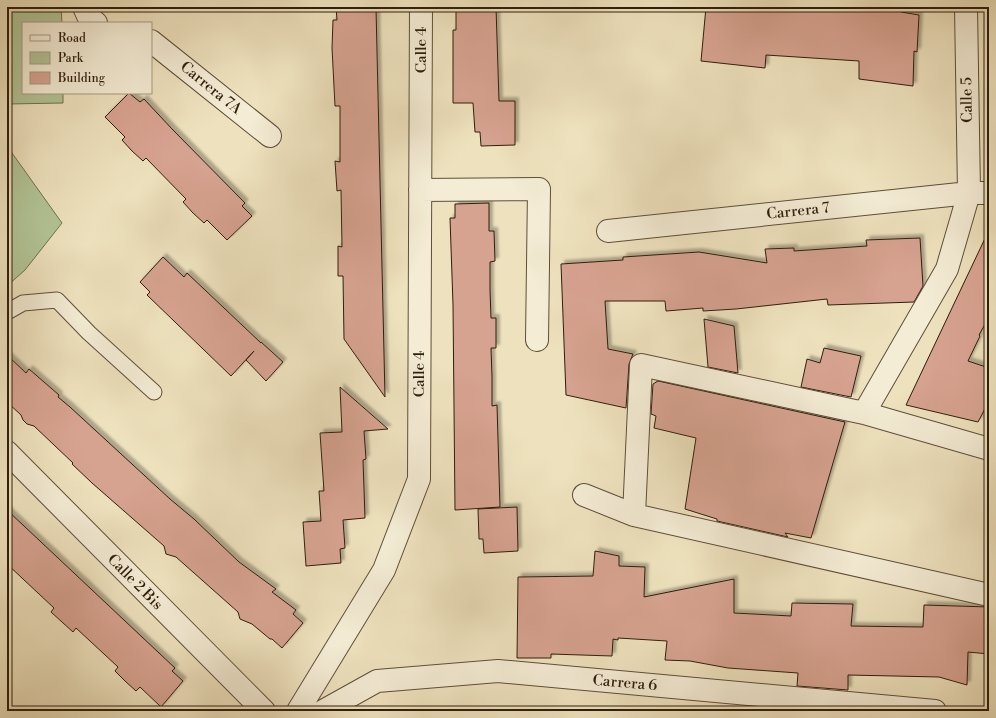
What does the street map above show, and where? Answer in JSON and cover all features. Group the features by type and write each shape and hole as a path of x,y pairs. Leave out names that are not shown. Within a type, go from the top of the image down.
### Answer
{"street":[{"path":"84,7 88,16 95,22"},
{"name":"Calle 4","path":"298,711 384,570 418,479 421,7"},
{"name":"Calle 5","path":"864,413 947,269 979,193 966,7"},
{"name":"Carrera 7A","path":"152,42 270,136"},
{"path":"420,190 539,189 537,340"},
{"name":"Carrera 7","path":"608,231 979,193"},
{"path":"634,515 641,365 864,413 989,449"},
{"name":"Calle 2 Bis","path":"7,452 264,711"},
{"path":"584,495 634,515 989,595"},
{"name":"Carrera 6","path":"323,711 377,681 498,671 934,711"}],"lane":[{"path":"7,312 23,303 57,300 89,333 154,392"}],"green space":[{"path":"7,7 61,7 62,22 22,22 22,94 63,94 63,103 7,104"},
{"path":"7,146 62,223 25,270 7,286"}],"building":[{"path":"336,7 376,8 385,397 344,339 343,276 338,276 338,246 342,247 341,190 337,191 335,161 340,162 340,106 335,106 332,48 333,20 337,20"},
{"path":"456,7 496,7 499,101 515,101 515,145 481,146 480,132 475,132 473,103 453,103 453,30 456,30"},
{"path":"706,7 901,7 901,12 919,15 917,52 914,51 913,86 859,79 859,61 766,55 765,68 701,61"},
{"path":"128,94 130,94 140,102 144,99 245,203 242,206 252,216 227,240 207,220 204,223 193,213 183,202 186,199 146,158 143,161 132,151 122,140 125,137 105,117"},
{"path":"489,203 489,231 494,231 495,261 490,262 491,318 496,318 496,348 491,348 492,406 497,405 500,507 455,510 453,305 450,218 455,218 455,204"},
{"path":"989,230 989,317 979,335 980,336 968,361 989,368 989,401 978,422 906,405"},
{"path":"920,238 923,286 914,302 828,305 827,299 736,309 703,311 703,308 666,311 665,301 605,301 608,349 633,354 629,364 626,408 566,395 561,264 623,260 623,257 699,252 767,263 765,249 794,248 794,251 867,246 866,240"},
{"path":"163,257 184,277 187,273 283,362 266,381 246,360 254,351 231,376 147,295 150,292 140,282"},
{"path":"704,319 734,326 738,373 708,367"},
{"path":"824,348 861,356 851,397 801,387 807,359 820,363"},
{"path":"7,355 26,373 29,369 59,395 58,397 194,519 239,562 276,589 272,592 296,610 293,614 303,623 282,648 252,624 240,619 238,612 176,557 166,554 164,546 92,483 34,426 27,424 23,420 21,415 7,402"},
{"path":"658,381 845,422 811,538 785,533 788,537 717,521 717,519 685,509 696,438 654,428 656,416 651,414 653,384"},
{"path":"340,387 388,429 364,431 366,459 363,460 365,518 343,520 345,548 340,549 341,563 306,566 303,522 321,521 319,491 324,491 320,433 342,432"},
{"path":"517,507 518,551 484,553 483,539 479,539 478,509"},
{"path":"7,510 175,668 172,671 183,681 161,707 140,687 136,691 125,681 115,671 118,667 76,628 73,632 51,612 54,608 7,564"},
{"path":"595,551 619,556 619,566 645,567 644,597 734,579 734,613 791,616 792,603 853,604 851,626 923,627 924,605 989,607 989,654 968,652 967,685 939,677 848,675 848,690 797,686 798,673 728,668 690,661 665,660 667,641 613,639 612,656 551,654 551,658 517,658 518,577 593,576"}]}
